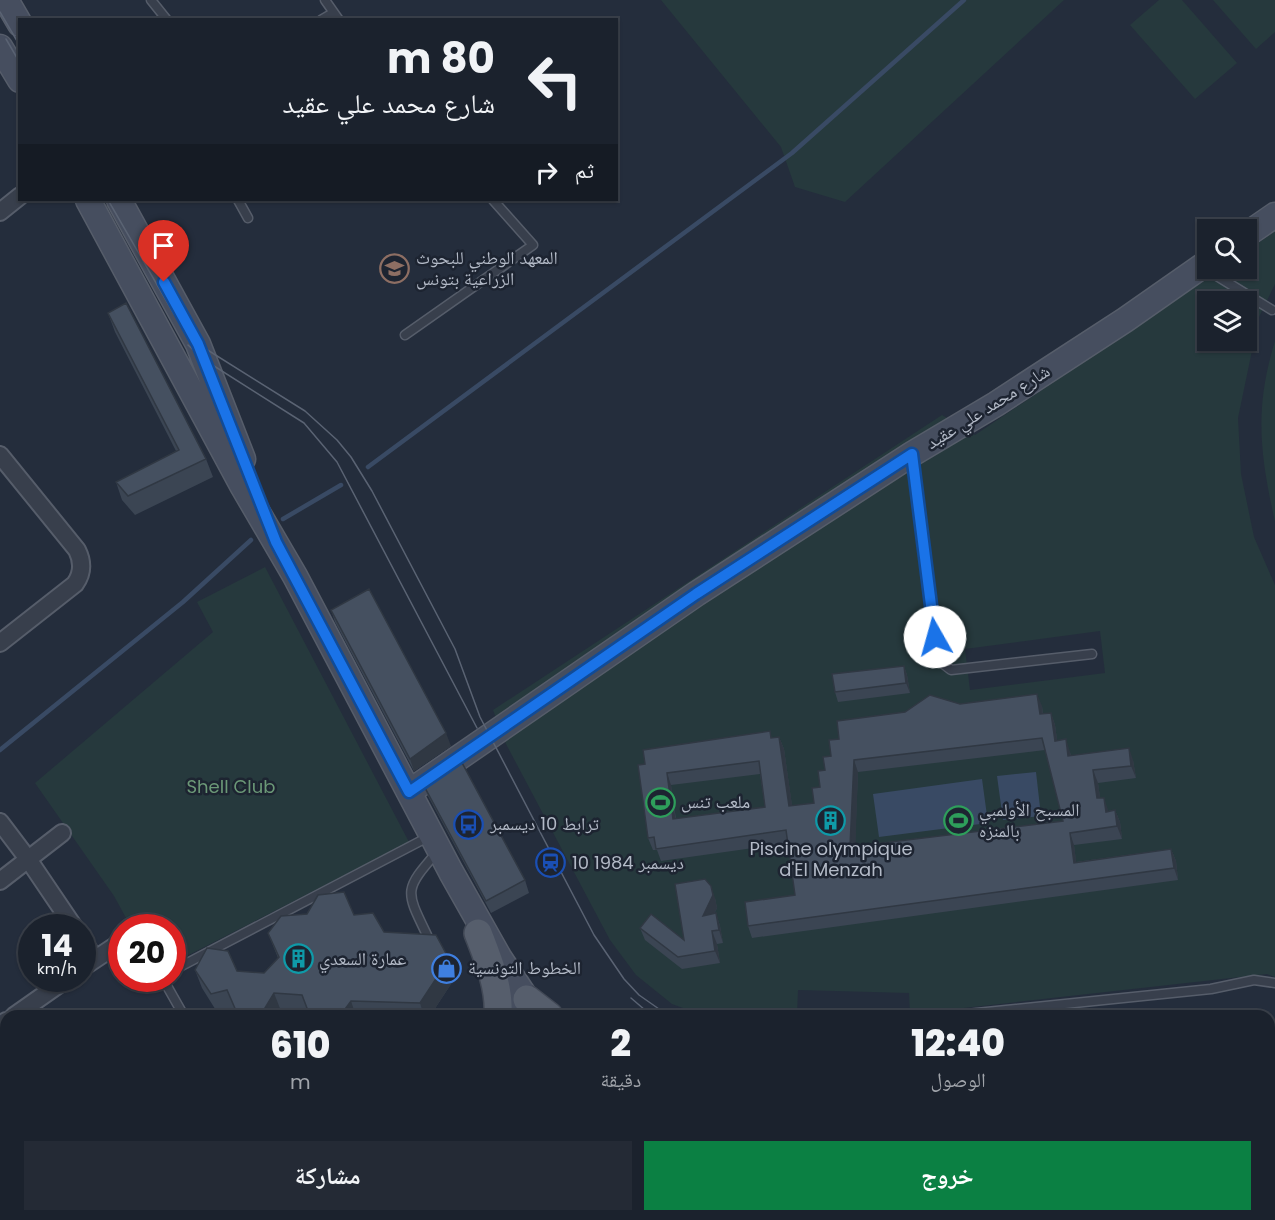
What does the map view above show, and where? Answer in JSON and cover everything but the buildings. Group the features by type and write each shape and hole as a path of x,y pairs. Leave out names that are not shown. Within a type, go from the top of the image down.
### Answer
{"main road":[{"path":"478,933 496,987 498,1010"}],"street":[{"path":"6,0 18,21"},
{"path":"0,47 18,77"},
{"path":"0,212 18,198"},
{"path":"89,201 243,487 276,542 436,842 478,933 527,1010"},
{"path":"120,201 198,344 276,542"},
{"path":"1257,227 1275,215"},
{"name":"شارع محمد علي عقيد","path":"409,792 696,594 912,454 996,404 1125,320 1197,269"},
{"path":"0,456 77,550 82,567 75,584 0,643"},
{"path":"0,822 65,914"},
{"path":"0,881 62,832"},
{"path":"451,872 527,1010"},
{"path":"23,1010 48,992"}],"lane":[{"path":"151,0 165,18"},
{"path":"325,0 336,16"},
{"path":"239,201 248,218"},
{"path":"405,335 533,245 494,201"},
{"path":"1226,279 1272,310"},
{"path":"912,454 938,660 951,670 1092,654"},
{"path":"427,934 413,906 410,891 436,842"},
{"path":"186,964 436,842"},
{"path":"1004,1010 1211,988 1254,980 1275,983"},
{"path":"170,992 180,1010"}],"green space":[{"path":"661,0 1064,0 845,202 795,187 781,147"},
{"path":"1159,0 1182,0 1237,63 1195,99 1130,25"},
{"path":"1213,0 1275,0 1275,32 1256,49"},
{"path":"1275,231 1275,284 1259,317 1257,327 1257,291 1197,291 1197,351 1252,351 1238,418 1241,474 1254,537 1275,585 1275,977 1267,974 946,1010 910,1010 909,993 798,990 797,1010 688,1010 672,1004 636,975 610,940 506,744 493,710 942,415 975,435 1207,279 1257,279 1257,244","holes":["1100,631 1105,673 970,690 965,649"]},
{"path":"1275,341 1275,522 1263,453 1262,410 1268,366"},
{"name":"Shell Club","path":"265,567 409,842 186,956 186,914 124,914 114,896 35,783 213,632 197,602"}],"water":[{"path":"1036,772 1041,816 1003,820 997,776"},
{"path":"982,779 988,823 879,837 873,794"}],"waterway":[{"path":"368,467 792,153 964,0"},
{"path":"283,519 341,485"},
{"path":"0,750 183,602 251,540"}],"tram line":[{"path":"0,12 18,43"},
{"path":"6,39 18,60"},
{"path":"109,201 174,314 198,344 305,411 337,440 351,457 372,491 455,649 480,717 594,935 624,979 639,995 660,1010"},
{"path":"188,345 203,359 304,423 337,462 477,728"},
{"path":"631,998 645,1010"}],"place":[{"name":"المعهد الوطني للبحوث الزراعية بتونس","path":"395,268"},
{"name":"ملعب تنس","path":"660,802"},
{"name":"Piscine olympique d'El Menzah","path":"831,820"},
{"name":"المسبح الأولمبي بالمنزه","path":"958,820"},
{"name":"ترابط 10 ديسمبر","path":"469,824"},
{"name":"10 ديسمبر 1984","path":"551,863"},
{"name":"عمارة السعدي","path":"298,959"},
{"name":"الخطوط التونسية","path":"447,968"}],"route":[{"path":"164,282 198,344 276,542 409,792 696,594 912,454 935,637"}]}
